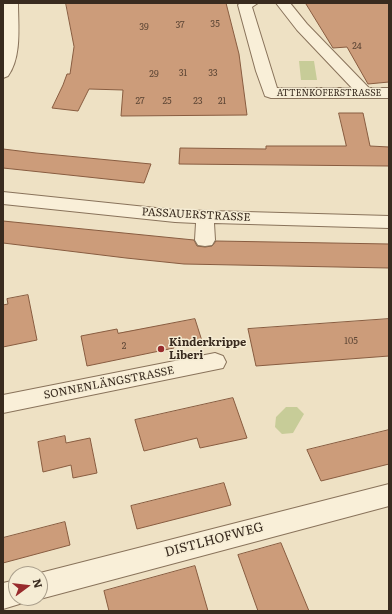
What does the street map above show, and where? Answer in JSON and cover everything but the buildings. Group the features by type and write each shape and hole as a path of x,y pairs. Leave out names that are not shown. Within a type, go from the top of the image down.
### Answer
{"street":[{"path":"3,73 8,61 7,36 11,3"},
{"name":"ATTENKOFERSTRASSE","path":"251,3 245,5 248,19 263,74 271,93 389,93"},
{"path":"283,3 292,17 353,77 366,94"},
{"name":"PASSAUERSTRASSE","path":"3,198 176,216 389,222"},
{"path":"205,217 205,240"},
{"name":"SONNENLÄNGSTRASSE","path":"3,404 215,362"},
{"name":"DISTLHOFWEG","path":"48,584 389,494"}],"green space":[{"path":"299,61 314,61 317,80 301,80"},
{"path":"286,407 297,407 304,414 293,433 282,434 275,427 276,417"}],"place":[{"name":"Kinderkrippe Liberi","path":"161,349"}]}
